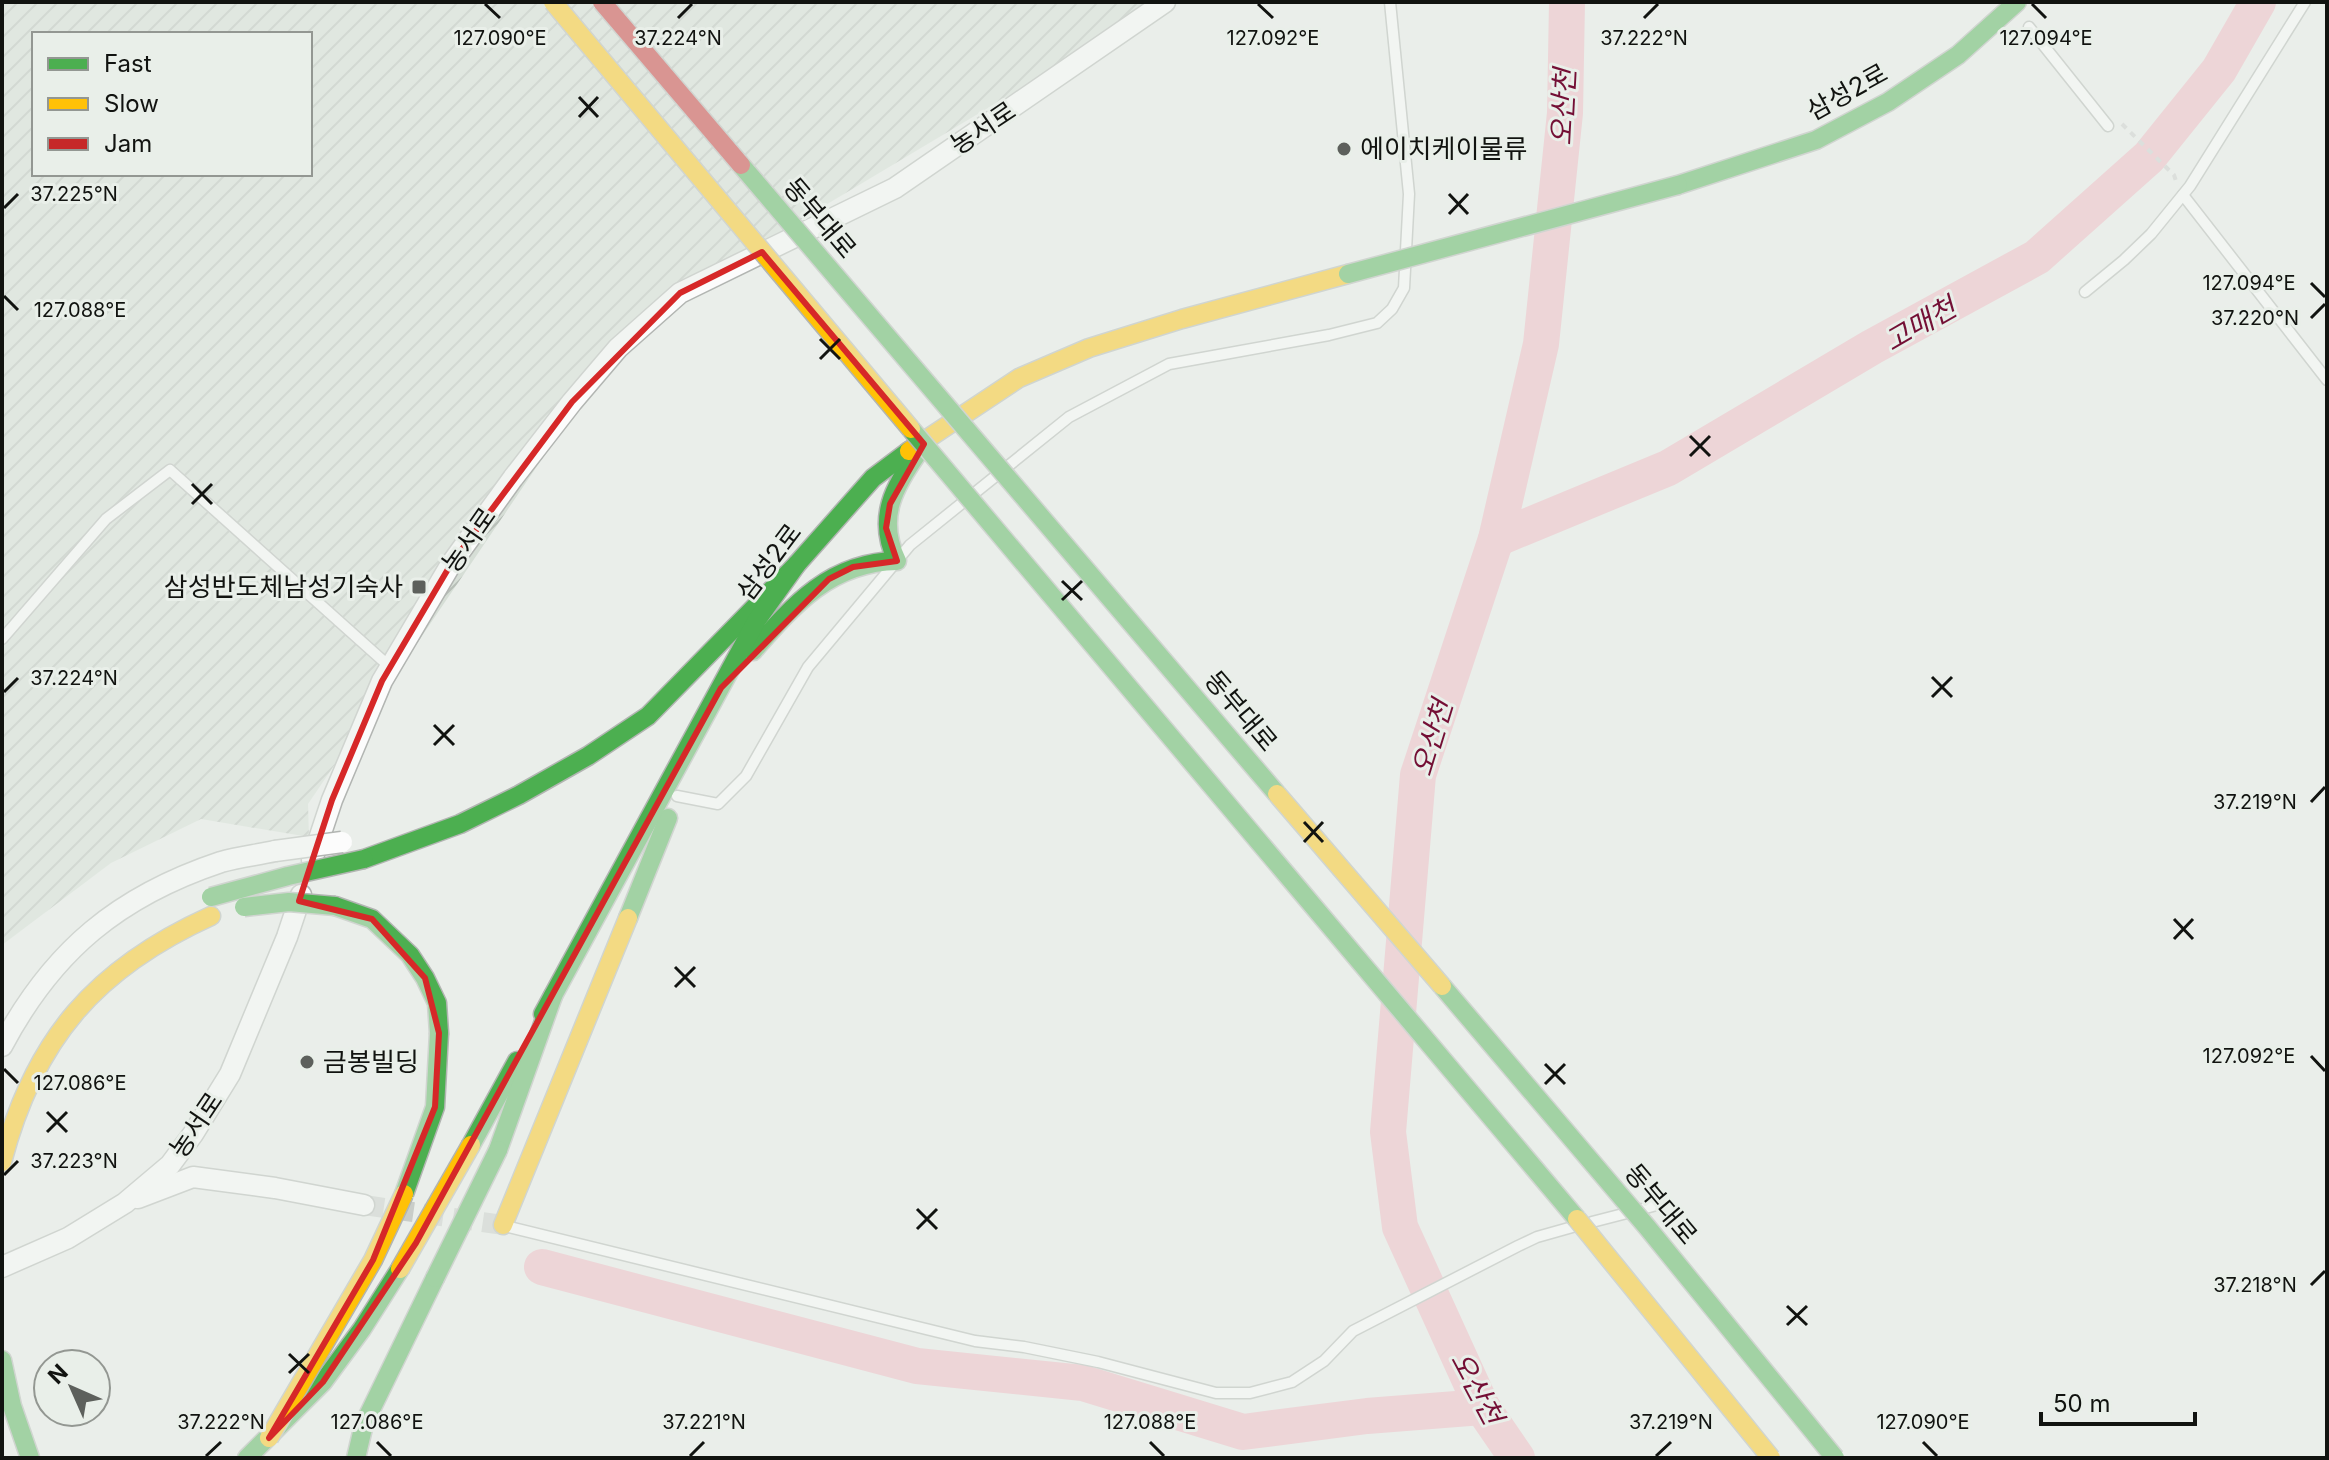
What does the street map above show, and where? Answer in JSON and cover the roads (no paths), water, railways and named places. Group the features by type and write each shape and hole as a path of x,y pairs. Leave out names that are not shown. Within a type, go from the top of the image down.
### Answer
{"main road":[{"path":"553,2 1623,1273 1771,1458"},
{"name":"동부대로","path":"602,2 1647,1227 1835,1458"},
{"name":"삼성2로","path":"269,1438 323,1382 400,1269 553,996 757,620 797,564 873,478 1019,378 1089,348 1182,319 1678,185 1816,140 1888,102 1958,55 2017,2"},
{"path":"897,561 890,551 886,528 890,504 904,472 929,437"},
{"path":"503,1225 721,688 762,640 829,579 853,567 878,561 897,561"},
{"path":"2,1162 13,1119 44,1056 80,1007 102,984 145,949 211,906 288,876 364,859 460,824 588,756 648,716 797,564"},
{"path":"189,905 315,902 372,919 410,955 437,1003 439,1033 435,1107 409,1183 373,1260 269,1438 247,1458"},
{"path":"356,1458 364,1424 498,1150 553,996"},
{"path":"2,1360 12,1406 30,1458"}],"street":[{"name":"농서로","path":"2,1267 68,1238 125,1203 170,1165 193,1134 230,1074 287,937 332,800 382,681 451,564 513,478 618,348 680,293 895,188 1165,2"},
{"path":"2,1046 40,985 98,924 127,903 162,884 224,861 275,851 342,842 409,844"},
{"path":"193,1134 193,1177"},
{"path":"125,1203 193,1177 364,1205"}],"lane":[{"path":"677,796 718,804 746,776 808,667 910,545 1069,417 1169,364 1329,335 1377,323 1392,309 1404,288 1409,194 1390,2"},
{"path":"2085,292 2151,234 2183,195 2305,2"},
{"path":"2029,27 2108,126"},
{"path":"2183,195 2327,380"},
{"path":"2,639 106,519 170,470 390,667"},
{"path":"503,1225 960,1337 1098,1362 1216,1393 1250,1393 1292,1382 1324,1361 1353,1331 1537,1237 1660,1204"}],"waterway":[{"name":"오산천","path":"1517,1458 1482,1407 1400,1227 1388,1132 1418,775 1496,539 1541,344 1565,113 1567,2"},
{"name":"고매천","path":"1496,539 1668,468 1872,347 2037,257 2149,157 2219,70 2258,2"},
{"path":"542,1267 917,1366 1083,1383 1243,1432 1367,1416 1482,1407"}],"tunnel":[{"path":"364,1205 503,1225"}],"place":[{"name":"에이치케이물류","path":"1344,149"},
{"name":"삼성반도체남성기숙사","path":"419,587"},
{"name":"금봉빌딩","path":"307,1062"}]}
